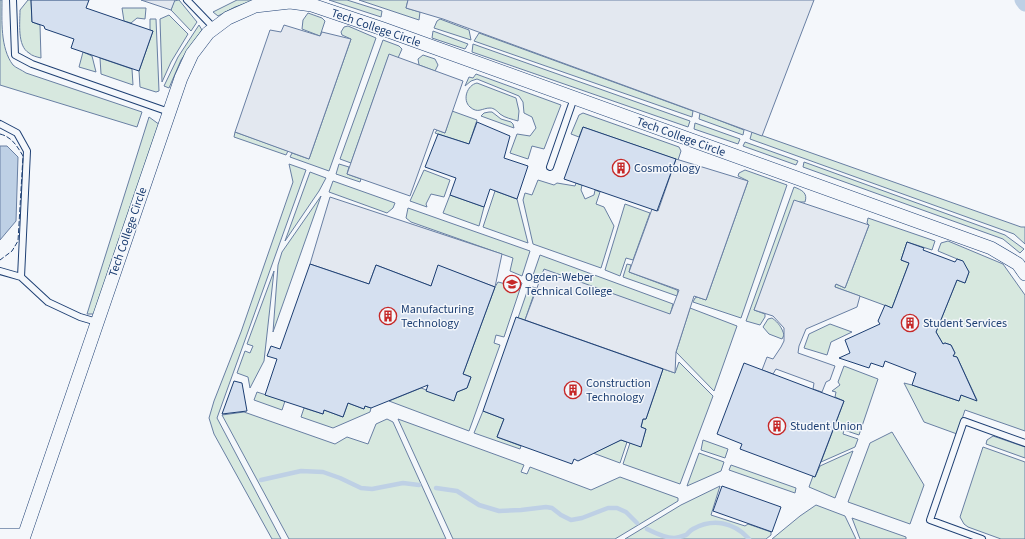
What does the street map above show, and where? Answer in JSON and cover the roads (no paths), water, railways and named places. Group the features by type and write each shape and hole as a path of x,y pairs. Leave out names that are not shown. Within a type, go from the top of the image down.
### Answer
{"street":[{"name":"Tech College Circle","path":"23,537 181,78 192,54 208,33 228,18 255,6 290,2 303,2 312,5 991,248 1022,266"},
{"path":"0,535 23,537"}],"lane":[{"path":"12,0 15,55 32,64 169,112"},
{"path":"187,0 214,28"},
{"path":"550,167 574,98"},
{"path":"0,124 17,134 27,150 21,277"},
{"path":"0,271 21,277 48,302 80,317 97,322"},
{"path":"982,539 930,520 964,421 1025,443"}],"water":[{"path":"0,146 7,146 18,157 16,221 0,240"}],"waterway":[{"path":"1022,0 1025,4"},
{"path":"261,480 301,471 323,472 361,488 372,489 403,483 419,485"},
{"path":"436,488 457,491 479,505 499,511 546,507 552,508 571,520 582,518 608,508 617,508 626,512 637,523"},
{"path":"647,529 657,534 675,538 686,535 692,530 701,526 716,523 730,525 743,533 749,539"}],"place":[{"name":"Cosmotology","path":"621,168"},
{"name":"Ogden-Weber Technical College","path":"512,284"},
{"name":"Manufacturing Technology","path":"388,316"},
{"name":"Student Services","path":"910,323"},
{"name":"Construction Technology","path":"573,390"},
{"name":"Student Union","path":"777,426"}]}
